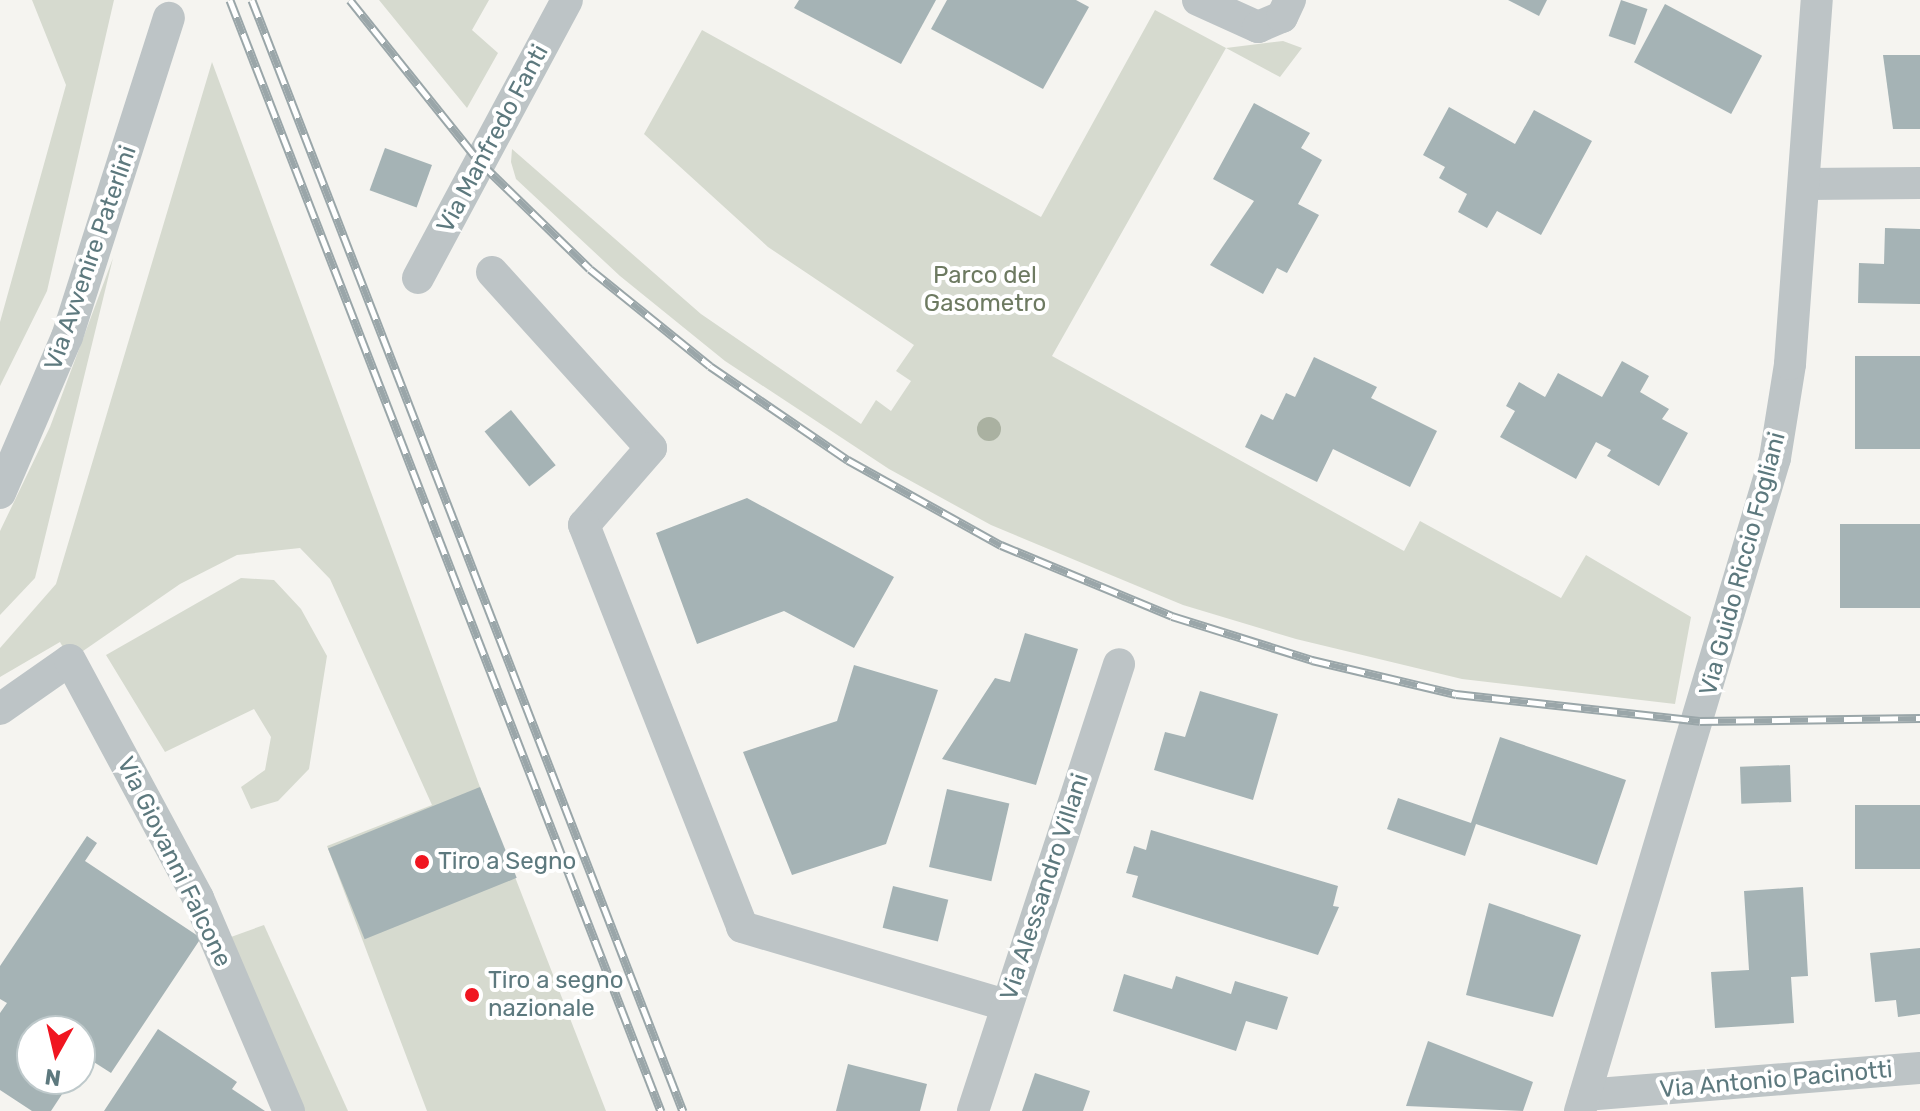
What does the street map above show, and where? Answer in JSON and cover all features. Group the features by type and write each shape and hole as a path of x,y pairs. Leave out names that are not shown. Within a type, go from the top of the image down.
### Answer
{"street":[{"name":"Via Manfredo Fanti","path":"418,278 567,0"},
{"path":"1198,0 1258,27 1282,17 1290,0"},
{"name":"Via Guido Riccio Fogliani","path":"1582,1103 1775,458 1806,184 1817,0"},
{"name":"Via Avvenire Paterlini","path":"0,493 67,337 169,18"},
{"path":"1806,184 1920,183"},
{"path":"492,272 651,448 584,525 742,927 1006,1005"},
{"name":"Via Giovanni Falcone","path":"0,709 70,660 198,898 289,1111"},
{"name":"Via Alessandro Villani","path":"973,1111 1119,664"},
{"name":"Via Antonio Pacinotti","path":"1582,1103 1920,1068"}],"green space":[{"path":"32,0 114,0 47,291 0,386 0,322 66,85"},
{"path":"379,0 489,0 472,30 498,53 467,108"},
{"name":"Parco del Gasometro","path":"1155,10 1226,48 1052,356 1404,551 1420,521 1561,598 1586,555 1691,617 1675,704 1462,679 1296,639 1183,605 991,525 889,469 725,361 620,276 516,179 511,162 512,149 701,314 861,424 876,400 891,411 911,381 896,371 914,345 768,247 644,134 702,30 1041,217"},
{"path":"1283,41 1302,48 1280,77 1226,48"},
{"path":"212,62 480,787 606,1111 427,1111 327,846 432,805 330,579 300,548 237,555 180,584 70,660 60,642 0,677 0,648 56,584"},
{"path":"113,258 35,578 0,615 0,531 50,427"},
{"path":"241,578 274,580 301,609 327,656 309,769 278,801 251,809 241,787 265,770 271,737 254,709 165,752 106,655"},
{"path":"264,925 348,1111 289,1111 217,942"}],"building":[{"path":"799,0 936,0 901,64 794,8"},
{"path":"947,0 1076,0 1089,7 1043,89 931,29"},
{"path":"1508,0 1547,0 1539,16"},
{"path":"1621,0 1647,9 1635,45 1609,36"},
{"path":"1665,4 1762,56 1731,114 1634,62"},
{"path":"1883,55 1920,55 1920,129 1893,129"},
{"path":"1254,103 1310,133 1301,148 1322,160 1298,204 1319,215 1287,273 1277,268 1263,294 1210,265 1254,201 1213,179"},
{"path":"1449,107 1515,144 1534,110 1592,141 1541,235 1497,211 1487,228 1458,212 1467,194 1439,178 1445,167 1423,155"},
{"path":"385,148 432,165 417,207 370,190"},
{"path":"1885,228 1920,229 1920,304 1858,303 1859,263 1884,264"},
{"path":"1855,356 1920,356 1920,449 1855,449"},
{"path":"1314,357 1377,387 1371,398 1437,431 1410,487 1333,449 1317,482 1245,447 1261,414 1273,420 1286,393 1295,397"},
{"path":"1622,361 1649,376 1640,392 1669,409 1662,419 1688,433 1659,486 1607,456 1611,450 1596,442 1576,479 1500,437 1515,411 1506,406 1519,382 1545,397 1558,373 1602,397"},
{"path":"511,410 556,465 529,487 485,431"},
{"path":"747,498 894,577 854,648 784,611 697,644 656,533"},
{"path":"1840,524 1920,524 1920,608 1840,608"},
{"path":"1025,633 1078,649 1036,785 942,759 995,678 1010,682"},
{"path":"854,665 938,690 886,844 792,875 743,752 837,721"},
{"path":"1200,691 1278,714 1253,800 1154,770 1165,732 1185,737"},
{"path":"1500,737 1626,780 1597,865 1476,824 1465,856 1387,829 1398,798 1471,823"},
{"path":"1790,765 1791,802 1741,804 1740,767"},
{"name":"Tiro a Segno","path":"480,787 517,878 365,939 328,848"},
{"path":"947,789 1009,803 991,881 929,867"},
{"path":"1855,805 1920,805 1920,869 1855,869"},
{"path":"1151,830 1338,886 1333,906 1339,907 1318,955 1132,897 1138,876 1126,873 1134,846 1146,850"},
{"path":"87,836 97,843 85,861 201,938 111,1073 96,1063 96,1015 16,1015 16,1095 62,1095 51,1111 32,1111 0,1090 0,1013 7,1003 0,999 0,966"},
{"path":"893,886 948,900 938,942 883,928"},
{"path":"1803,887 1808,976 1791,977 1794,1023 1715,1028 1711,972 1749,970 1744,891"},
{"path":"1489,903 1581,935 1553,1017 1466,995"},
{"path":"1920,948 1920,1014 1898,1017 1896,1000 1875,1002 1870,953"},
{"path":"1124,974 1172,989 1176,976 1231,994 1235,981 1288,997 1277,1030 1246,1021 1236,1051 1113,1011"},
{"path":"158,1029 237,1082 232,1089 265,1111 104,1111"},
{"path":"1428,1041 1533,1082 1523,1111 1406,1106"},
{"path":"848,1064 927,1084 920,1111 836,1111"},
{"path":"1035,1073 1090,1091 1083,1111 1022,1111"}],"railway":[{"path":"230,0 661,1111"},
{"path":"252,0 683,1111"},
{"path":"350,0 480,162 590,269 710,366 848,460 1001,545 1172,616 1312,660 1456,694 1700,721 1920,718"}],"place":[{"name":"Tiro a Segno","path":"422,862"},
{"name":"Tiro a segno nazionale","path":"472,995"}]}
